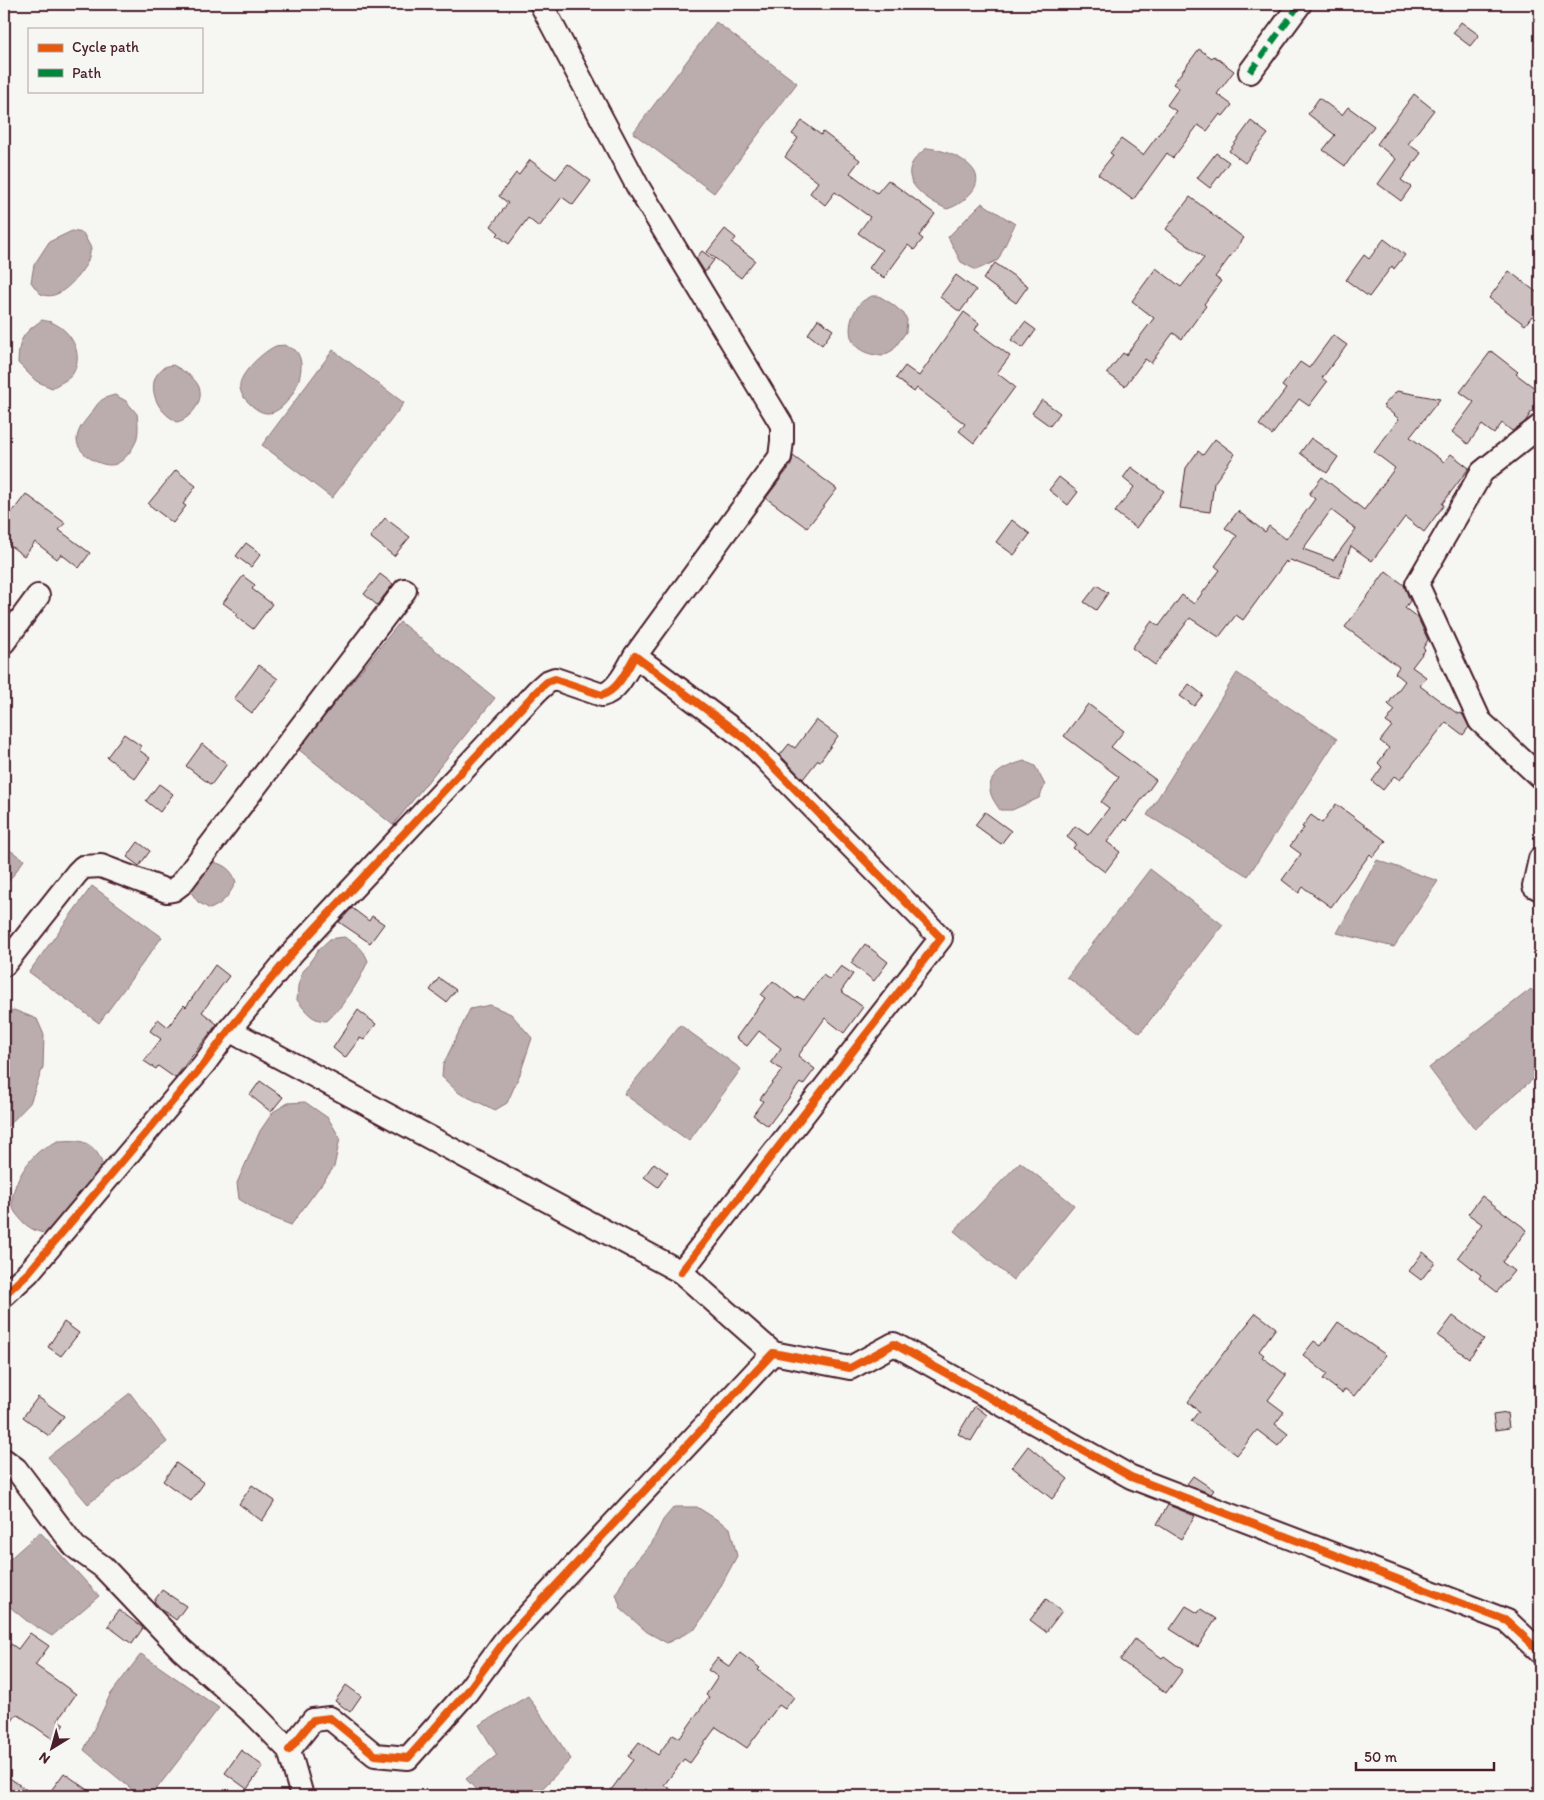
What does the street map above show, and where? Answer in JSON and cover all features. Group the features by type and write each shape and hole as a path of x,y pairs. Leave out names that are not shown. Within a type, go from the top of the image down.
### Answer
{"street":[{"path":"4,1295 28,1273 204,1064 229,1030 294,951 547,682 555,679 602,695 614,689 635,656 780,457 782,425 638,186 541,4"},
{"path":"1250,72 1300,4"},
{"path":"1540,426 1482,472 1417,584 1480,721 1540,777"},
{"path":"4,965 77,873 84,868 101,866 167,891 173,890 181,884 405,590"},
{"path":"4,642 38,596"},
{"path":"635,656 747,740 941,938 681,1272"},
{"path":"1540,859 1534,886 1540,889"},
{"path":"229,1030 681,1272 773,1353 850,1368 894,1344 1131,1477 1507,1621 1540,1652"},
{"path":"289,1750 313,1720 330,1718 375,1755 408,1758 467,1692 506,1640 773,1353"},
{"path":"4,1460 16,1469 75,1547 103,1567 181,1649 256,1715 289,1750 302,1796"}],"shaded area":[{"path":"716,22 797,83 714,193 633,133"},
{"path":"927,148 958,157 974,170 977,178 975,187 965,199 947,209 936,204 918,191 910,175 911,166 916,157"},
{"path":"982,203 1015,224 998,260 976,270 961,262 948,237"},
{"path":"72,231 83,233 91,248 87,263 74,281 61,292 48,296 41,294 31,282 34,265 49,242"},
{"path":"872,296 879,296 892,304 904,314 907,320 906,332 893,350 882,356 872,354 856,346 850,331 851,320 856,309 861,302"},
{"path":"42,320 52,322 66,332 75,345 77,352 76,368 72,375 52,388 36,381 18,363 19,348 23,338 30,329"},
{"path":"284,345 295,350 300,358 299,378 295,389 282,406 275,412 262,412 244,397 240,383 247,370 259,358 271,348"},
{"path":"333,350 404,403 332,498 262,445"},
{"path":"173,365 193,379 200,390 199,402 196,408 187,417 177,422 160,407 154,390 155,379 158,374 164,367"},
{"path":"115,395 126,401 137,414 138,435 128,454 116,464 111,465 98,462 86,455 78,445 77,437 79,430 99,402"},
{"path":"400,622 495,698 393,825 298,749"},
{"path":"1237,673 1337,739 1248,876 1147,815"},
{"path":"1024,761 1035,766 1045,785 1039,798 1012,810 1000,810 990,792 993,778 1002,770"},
{"path":"4,846 24,860 4,888"},
{"path":"1377,860 1438,881 1394,947 1337,933"},
{"path":"210,861 226,868 236,882 226,898 210,909 198,902 190,891 193,881"},
{"path":"1150,869 1223,925 1140,1033 1067,977"},
{"path":"92,886 162,937 99,1023 29,972"},
{"path":"344,937 359,946 368,961 360,978 340,1008 327,1021 321,1021 309,1015 297,1000 298,986 302,973 319,949 330,939"},
{"path":"1531,989 1540,999 1540,1073 1475,1129 1429,1068"},
{"path":"490,1005 511,1014 532,1038 520,1074 507,1103 495,1110 459,1093 442,1077 443,1065 470,1009"},
{"path":"14,1010 37,1019 44,1035 43,1067 30,1103 4,1130 4,1014"},
{"path":"680,1025 741,1069 689,1141 624,1094"},
{"path":"305,1102 328,1118 340,1138 334,1167 291,1225 259,1212 239,1199 237,1183 260,1131 273,1112 288,1103"},
{"path":"58,1141 78,1141 89,1145 100,1157 103,1174 48,1233 41,1232 29,1227 18,1216 12,1204 12,1197 17,1182 30,1160 41,1150"},
{"path":"1020,1162 1074,1205 1013,1280 954,1231"},
{"path":"130,1393 167,1442 88,1504 48,1457"},
{"path":"674,1507 697,1507 730,1528 737,1556 710,1606 695,1629 667,1643 647,1632 621,1609 616,1594 629,1569 652,1543 663,1520"},
{"path":"40,1532 99,1596 52,1636 27,1621 4,1602 4,1564"},
{"path":"141,1654 219,1708 151,1796 140,1796 84,1750 110,1695"},
{"path":"528,1696 571,1759 535,1796 482,1796 466,1779 497,1755 479,1725"}],"building":[{"path":"1461,22 1479,35 1470,46 1453,33"},
{"path":"1199,49 1212,58 1214,56 1234,71 1217,94 1232,105 1223,116 1220,114 1207,131 1198,125 1173,158 1167,153 1133,200 1098,174 1113,155 1110,153 1121,139 1143,155 1176,111 1167,105 1179,88 1173,84"},
{"path":"1414,94 1434,110 1408,144 1421,153 1401,180 1411,187 1401,201 1378,184 1396,159 1377,144"},
{"path":"1319,98 1342,115 1348,107 1374,126 1345,166 1323,150 1335,135 1308,114"},
{"path":"802,121 821,135 823,132 860,160 850,173 877,193 888,180 935,214 919,236 923,239 914,250 908,245 884,278 869,268 882,250 858,233 870,217 835,192 825,205 810,193 818,182 785,157 798,138 792,134"},
{"path":"1251,121 1268,134 1245,163 1229,151"},
{"path":"1216,153 1229,162 1210,188 1197,178"},
{"path":"530,160 556,179 568,164 591,181 573,205 562,197 539,227 528,218 509,244 497,235 499,233 491,226 508,203 499,196 516,173 519,175"},
{"path":"1190,197 1244,238 1215,277 1221,281 1204,304 1206,306 1182,339 1173,333 1151,363 1145,359 1125,386 1107,373 1123,353 1126,355 1154,318 1132,301 1156,268 1181,287 1204,258 1166,229"},
{"path":"725,229 736,238 732,243 755,260 741,278 707,252"},
{"path":"1384,239 1405,255 1394,269 1392,266 1369,297 1346,280 1364,255 1369,259"},
{"path":"702,251 714,260 705,272 696,258"},
{"path":"995,263 1028,286 1016,303 983,279"},
{"path":"1509,271 1540,295 1540,321 1532,316 1525,325 1489,298"},
{"path":"956,275 976,290 960,312 940,297"},
{"path":"964,312 979,323 975,330 1010,356 997,373 1015,387 974,443 959,431 965,424 917,388 914,392 896,378 905,366 919,376"},
{"path":"818,319 833,330 822,345 808,334"},
{"path":"1025,322 1036,330 1023,348 1011,340"},
{"path":"1333,335 1347,345 1322,378 1327,382 1309,406 1299,399 1272,435 1259,425 1286,389 1282,386 1300,362 1309,368"},
{"path":"1491,351 1518,372 1516,374 1540,392 1540,413 1536,414 1532,411 1525,422 1512,431 1502,423 1494,434 1482,425 1468,444 1452,432 1474,402 1460,392"},
{"path":"1397,391 1440,399 1410,437 1444,462 1451,454 1469,468 1424,532 1405,517 1372,561 1351,546 1339,578 1290,560 1287,563 1286,561 1243,620 1236,615 1219,637 1190,618 1155,665 1132,648 1152,621 1159,626 1182,595 1194,604 1220,570 1215,566 1237,536 1225,528 1238,511 1265,532 1269,526 1286,539 1315,499 1309,494 1322,477 1364,510 1395,468 1374,452 1399,419 1383,406","holes":["1331,510 1356,529 1333,560 1303,549"]},
{"path":"1042,400 1060,413 1050,426 1032,413"},
{"path":"1311,438 1338,457 1327,473 1300,453"},
{"path":"1215,439 1235,454 1214,483 1210,512 1180,508 1186,468 1198,451 1203,455"},
{"path":"793,456 837,489 807,528 766,498 791,465"},
{"path":"1131,467 1164,491 1136,528 1115,512 1134,487 1123,478"},
{"path":"176,470 196,486 183,504 186,506 173,523 148,504"},
{"path":"1059,477 1078,492 1068,505 1049,490"},
{"path":"26,494 65,523 59,530 90,553 79,568 61,554 57,559 35,542 24,556 4,541 4,532 10,523 6,520"},
{"path":"385,518 410,537 394,556 370,537"},
{"path":"1012,520 1030,534 1014,555 996,542"},
{"path":"246,543 261,554 251,567 236,556"},
{"path":"1386,571 1404,585 1410,601 1405,608 1418,618 1428,640 1423,648 1425,650 1412,667 1426,677 1420,686 1458,714 1463,715 1469,727 1463,735 1446,722 1400,780 1394,776 1383,790 1372,781 1382,767 1378,763 1389,748 1380,741 1392,726 1386,722 1395,710 1388,704 1405,681 1395,673 1399,667 1345,627"},
{"path":"380,574 393,584 377,605 364,594"},
{"path":"243,576 255,585 252,589 272,604 253,629 236,616 238,614 223,603"},
{"path":"1097,585 1108,593 1096,610 1084,602"},
{"path":"259,665 278,679 252,713 234,699"},
{"path":"1189,684 1203,695 1194,706 1180,696"},
{"path":"1088,704 1124,731 1111,747 1156,780 1126,821 1124,819 1107,842 1120,852 1105,872 1073,848 1076,844 1067,837 1075,826 1088,835 1109,808 1101,802 1119,777 1064,736"},
{"path":"816,720 838,736 820,761 818,760 803,779 780,755 789,744 795,748"},
{"path":"124,734 141,746 139,750 150,758 135,779 107,757"},
{"path":"202,744 227,764 211,785 186,766"},
{"path":"159,784 173,794 160,812 146,801"},
{"path":"1336,804 1386,841 1373,857 1370,854 1331,907 1303,887 1299,893 1282,880 1301,854 1290,846 1304,828 1302,827 1311,815 1322,823"},
{"path":"985,812 1011,831 1001,844 975,825"},
{"path":"138,842 150,851 139,866 127,857"},
{"path":"352,908 369,921 372,916 384,924 370,943 339,922"},
{"path":"865,944 888,962 874,981 851,963"},
{"path":"215,965 229,976 202,1012 217,1024 175,1078 158,1066 156,1069 144,1061 161,1039 150,1031 158,1019 168,1027 184,1005 186,1007"},
{"path":"841,966 853,974 841,991 863,1007 844,1033 825,1018 798,1056 815,1069 803,1085 800,1083 768,1126 753,1115 763,1101 760,1099 782,1070 771,1062 781,1048 759,1031 747,1046 736,1038 765,998 761,995 773,981 796,999 798,997 804,1000 823,975 830,980"},
{"path":"439,978 456,990 446,1002 430,990"},
{"path":"358,1010 376,1024 364,1040 360,1038 345,1058 333,1048"},
{"path":"260,1081 283,1097 271,1112 250,1095"},
{"path":"654,1163 668,1173 658,1187 644,1177"},
{"path":"1482,1196 1527,1230 1502,1262 1514,1271 1497,1292 1479,1278 1481,1275 1458,1257 1482,1224 1468,1214"},
{"path":"1423,1252 1435,1262 1421,1280 1409,1271"},
{"path":"1256,1313 1276,1328 1259,1351 1264,1355 1262,1357 1286,1375 1268,1400 1284,1412 1275,1424 1288,1434 1278,1446 1257,1430 1237,1455 1191,1421 1199,1411 1188,1402 1225,1351"},
{"path":"1453,1316 1484,1339 1469,1358 1438,1336"},
{"path":"64,1322 79,1333 61,1356 48,1347"},
{"path":"1338,1322 1386,1355 1354,1396 1345,1389 1342,1393 1323,1379 1327,1374 1303,1355 1314,1341 1321,1346"},
{"path":"38,1397 64,1416 49,1436 23,1417"},
{"path":"975,1406 987,1415 971,1441 958,1434"},
{"path":"1507,1413 1509,1428 1495,1430 1493,1415"},
{"path":"1028,1446 1068,1479 1052,1499 1012,1467"},
{"path":"176,1463 204,1483 191,1501 163,1481"},
{"path":"1193,1476 1214,1490 1211,1494 1187,1484"},
{"path":"252,1485 275,1501 262,1521 239,1504"},
{"path":"1168,1505 1195,1516 1181,1539 1157,1524"},
{"path":"162,1590 186,1606 176,1620 162,1610 154,1601"},
{"path":"1046,1599 1062,1611 1046,1632 1030,1620"},
{"path":"1186,1606 1198,1613 1201,1609 1216,1619 1198,1647 1170,1629"},
{"path":"119,1610 143,1628 132,1644 108,1626"},
{"path":"30,1633 49,1646 35,1665 76,1694 58,1720 64,1724 54,1740 17,1714 4,1732 4,1654 11,1644 18,1649"},
{"path":"1135,1639 1183,1670 1166,1693 1120,1660"},
{"path":"740,1653 760,1668 758,1670 794,1697 785,1709 779,1705 747,1748 716,1727 690,1763 684,1759 664,1785 680,1796 656,1796 645,1789 640,1796 619,1796 611,1790 633,1760 628,1756 639,1742 658,1755 673,1734 680,1738 709,1697 706,1695 718,1677 708,1670 717,1658 730,1667"},
{"path":"346,1685 361,1696 350,1712 335,1701"},
{"path":"241,1750 263,1766 247,1789 225,1773"},
{"path":"64,1773 97,1796 47,1796"},
{"path":"4,1774 35,1796 4,1796"}],"marked path":[{"path":"1250,72 1300,4"}],"cycle path":[{"path":"4,1295 28,1273 204,1064 229,1030 294,951 537,691 547,682 555,679 602,695 608,693 617,684 635,656 747,740 941,938 681,1272"},
{"path":"289,1750 313,1720 330,1718 375,1755 408,1758 467,1692 506,1639 773,1353 850,1368 894,1344 1131,1477 1507,1621 1540,1652"}]}
